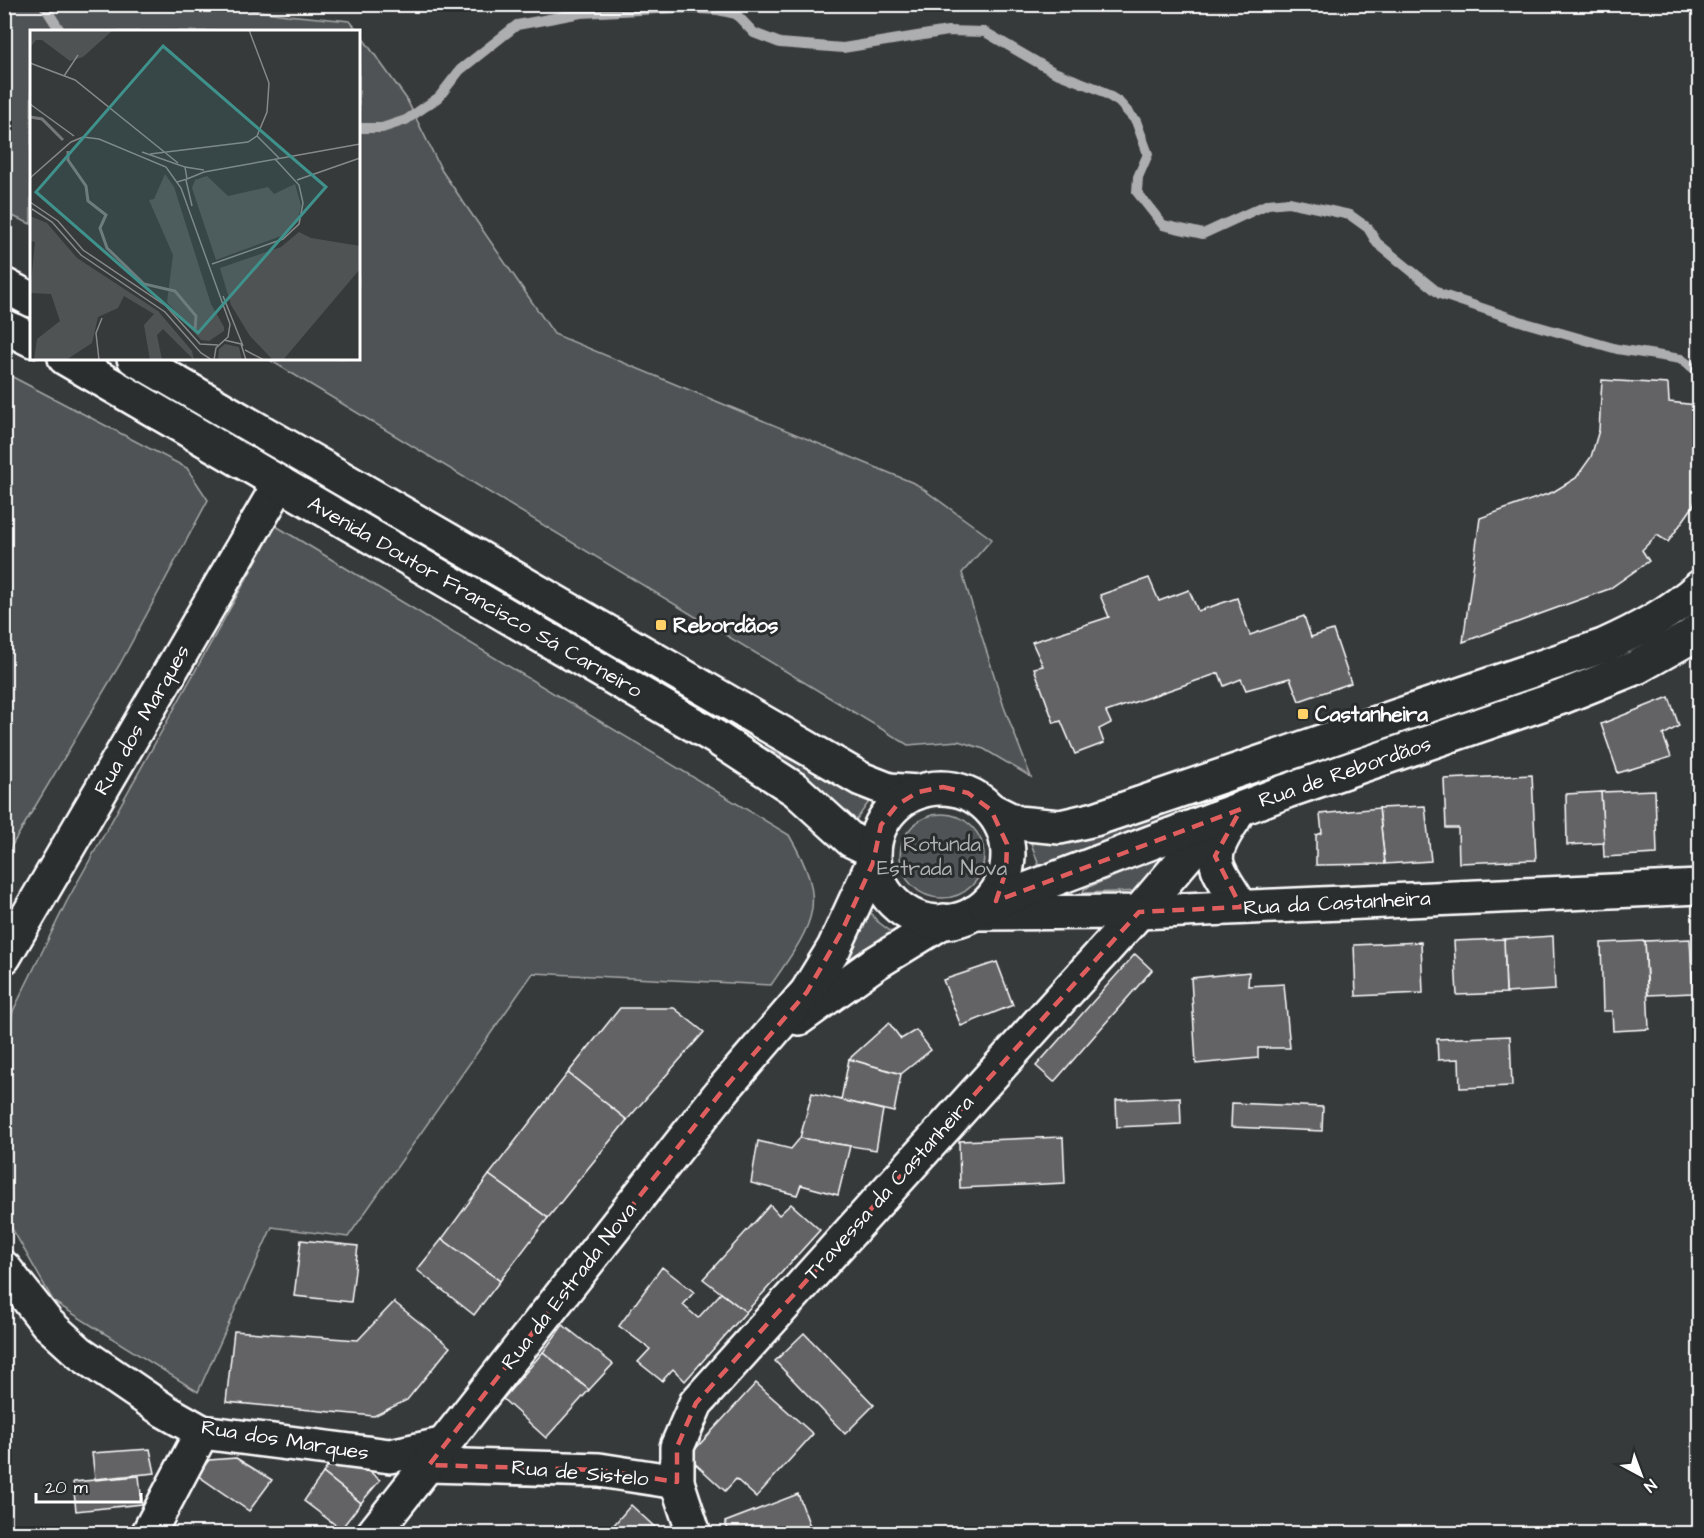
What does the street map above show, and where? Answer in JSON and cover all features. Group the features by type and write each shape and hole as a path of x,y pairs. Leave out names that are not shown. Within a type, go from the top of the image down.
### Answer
{"street":[{"path":"4,285 30,299"},
{"path":"4,326 30,339"},
{"name":"Avenida Doutor Francisco Sá Carneiro","path":"68,360 734,748 796,790 851,840 874,857"},
{"name":"Avenida Doutor Francisco Sá Carneiro","path":"137,360 861,780 890,790 918,792"},
{"name":"Rua dos Marques","path":"4,957 280,483"},
{"name":"Rua de Rebordãos","path":"991,810 1017,823 1060,827 1095,819 1603,646 1640,630 1675,608 1700,587"},
{"name":"Rua de Rebordãos","path":"968,913 1231,812 1626,672 1687,639 1700,629"},
{"path":"943,787 957,790 980,800 991,810 1004,832 1008,858 1002,883 968,913 930,921 904,911 887,895 877,878 874,857 881,825 897,805 918,792 943,787"},
{"path":"1231,812 1215,856 1218,867 1241,907"},
{"name":"Travessa da Castanheira","path":"676,1482 677,1447 696,1403 1231,812"},
{"name":"Rua da Estrada Nova","path":"373,1533 722,1091 768,1040 821,971 874,857"},
{"name":"Rua da Castanheira","path":"968,913 1139,912 1700,886"},
{"name":"Rua da Estrada Nova","path":"768,1040 874,964 968,913"},
{"name":"Rua dos Marques","path":"4,1268 47,1323 80,1353 165,1411 202,1432 390,1456 437,1454"},
{"path":"148,1533 202,1432"},
{"name":"Rua de Sistelo","path":"437,1454 599,1470 676,1482 694,1533"}],"highlighted area":[{"path":"943,787 968,793 991,810 1007,844 1006,871 996,901 1241,809 1215,856 1241,907 1139,912 696,1403 677,1447 677,1482 599,1470 429,1465 722,1091 807,992 842,931 873,863 881,825 897,805 918,792"}],"green space":[{"path":"4,5 216,5 350,21 357,30 30,30 30,224 5,213"},
{"path":"360,34 406,98 442,171 554,334 916,484 992,539 962,573 1004,707 1031,777 984,749 958,741 908,745 270,360 360,360"},
{"path":"5,373 187,468 208,500 120,664 5,857"},
{"path":"276,526 789,835 802,859 809,879 812,897 811,913 797,946 771,985 533,973 348,1237 272,1227 198,1392 54,1302 5,1216 5,1049 13,1011 67,901"},
{"path":"762,746 871,799 854,823"},
{"path":"1254,781 1256,786 1039,866 1030,840"},
{"name":"Rotunda Estrada Nova","path":"942,814 958,817 972,826 981,840 984,856 981,872 972,886 958,895 942,898 926,895 912,886 903,872 900,856 903,840 912,826 926,817"},
{"path":"1160,857 1166,857 1146,891 1083,893 1084,889"},
{"path":"865,905 877,921 894,934 840,970"}],"building":[{"path":"1602,380 1668,384 1669,402 1697,405 1700,491 1692,508 1668,542 1657,535 1642,550 1649,561 1609,589 1463,642 1480,518 1553,492 1576,478 1591,457 1599,430"},
{"path":"1149,578 1159,601 1189,590 1198,611 1237,598 1250,635 1304,616 1311,637 1333,630 1351,683 1299,701 1290,678 1246,690 1241,679 1224,686 1219,673 1106,712 1111,723 1099,729 1104,743 1075,754 1061,721 1054,723 1034,668 1043,666 1032,642 1109,617 1100,595"},
{"path":"1669,697 1679,726 1663,735 1671,757 1618,773 1601,724"},
{"path":"1532,775 1536,860 1459,863 1458,828 1446,828 1444,779"},
{"path":"1655,790 1657,854 1604,857 1601,792"},
{"path":"1601,792 1604,843 1567,845 1566,794"},
{"path":"1693,799 1700,799 1700,855 1695,855"},
{"path":"1425,806 1431,861 1385,864 1379,808"},
{"path":"1379,808 1385,864 1316,865 1316,835 1322,833 1320,814"},
{"path":"1553,936 1555,990 1506,993 1504,939"},
{"path":"1504,939 1506,993 1457,995 1454,941"},
{"path":"1690,939 1693,993 1648,995 1645,941"},
{"path":"1645,941 1649,1029 1613,1031 1612,1011 1603,1011 1601,943"},
{"path":"1421,942 1423,993 1356,996 1354,945"},
{"path":"1135,954 1152,970 1054,1082 1036,1066"},
{"path":"997,962 1013,1005 961,1026 943,980"},
{"path":"1249,972 1248,986 1284,984 1290,1048 1258,1048 1258,1058 1196,1064 1191,978"},
{"path":"620,1008 674,1008 704,1032 627,1120 568,1073"},
{"path":"889,1023 901,1039 916,1030 931,1050 901,1074 849,1059"},
{"path":"1510,1036 1512,1086 1460,1088 1459,1059 1438,1060 1437,1039"},
{"path":"849,1059 901,1074 894,1112 841,1100"},
{"path":"568,1073 627,1120 548,1218 489,1175"},
{"path":"812,1093 883,1110 876,1150 800,1138"},
{"path":"1180,1097 1181,1124 1117,1127 1116,1100"},
{"path":"1232,1103 1323,1107 1322,1131 1231,1127"},
{"path":"1063,1137 1065,1183 960,1188 959,1141"},
{"path":"800,1138 850,1146 838,1195 801,1185 797,1195 751,1183 758,1141 791,1149"},
{"path":"489,1175 548,1218 500,1281 442,1239"},
{"path":"791,1204 820,1230 746,1312 703,1279 770,1205 779,1215"},
{"path":"442,1239 500,1281 474,1315 417,1270"},
{"path":"301,1240 358,1246 351,1302 294,1296"},
{"path":"662,1267 694,1292 683,1305 698,1318 721,1293 746,1312 685,1381 673,1369 662,1381 638,1362 650,1349 619,1326"},
{"path":"394,1302 450,1347 407,1400 374,1416 226,1402 234,1331 358,1340"},
{"path":"563,1325 613,1364 589,1390 543,1352"},
{"path":"804,1333 874,1405 845,1434 775,1361"},
{"path":"543,1352 589,1390 546,1438 503,1399"},
{"path":"756,1383 813,1434 756,1497 736,1479 725,1491 688,1457"},
{"path":"150,1449 155,1473 95,1479 92,1453"},
{"path":"236,1458 272,1480 249,1511 197,1475 209,1460"},
{"path":"333,1459 356,1461 380,1480 361,1503 323,1473"},
{"path":"323,1473 361,1503 341,1529 304,1501"},
{"path":"139,1476 142,1504 76,1511 73,1482"},
{"path":"798,1494 813,1534 730,1534 725,1522"},
{"path":"631,1505 659,1531 656,1534 606,1534"}],"waterway":[{"path":"43,4 60,30"},
{"path":"360,128 382,128 406,120 439,97 460,70 517,25 581,13 677,8 718,10 736,14 754,33 780,43 843,48 948,31 985,32 1054,72 1098,89 1119,102 1136,121 1148,154 1138,177 1137,192 1163,225 1203,234 1268,204 1289,202 1350,215 1368,228 1377,243 1440,294 1526,323 1617,349 1681,359 1700,373"}],"place":[{"name":"Rebordãos","path":"661,625"},
{"name":"Castanheira","path":"1303,714"}]}
